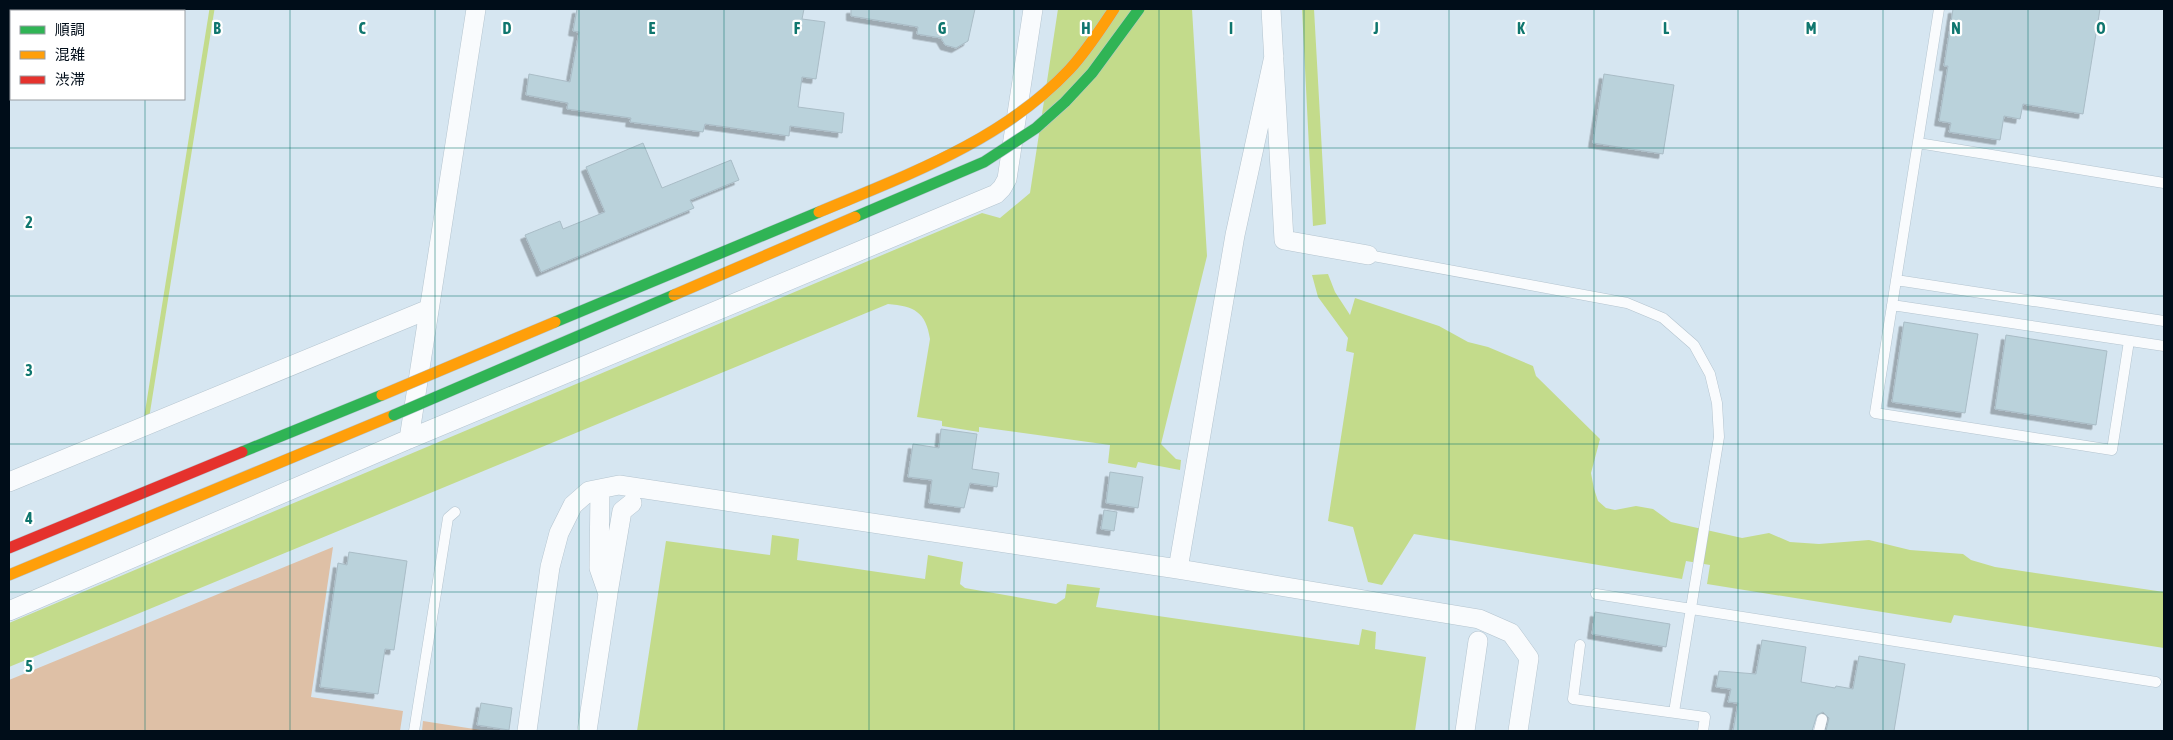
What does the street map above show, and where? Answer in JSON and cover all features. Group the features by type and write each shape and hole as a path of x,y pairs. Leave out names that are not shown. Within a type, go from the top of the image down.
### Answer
{"street":[{"path":"409,439 476,9"},
{"path":"9,611 409,439 996,194 1007,179 1032,9"},
{"path":"9,548 382,396 936,163 1000,126 1061,78 1090,46 1114,9"},
{"path":"9,575 394,415 984,162 1036,128 1084,83 1117,44 1139,9"},
{"path":"1271,9 1284,240 1368,255"},
{"path":"1178,569 1234,235 1274,56"},
{"path":"9,482 430,309"},
{"path":"527,731 550,567 559,533 573,506 589,491 619,485 1178,569 1479,619 1511,633 1529,658 1518,731"},
{"path":"600,489 599,568 608,594"},
{"path":"587,731 622,511 632,504"},
{"path":"1465,731 1478,641"}],"lane":[{"path":"1939,9 1875,413 2112,450 2129,341"},
{"path":"1918,143 2164,183"},
{"path":"1368,255 1627,303 1663,318 1694,345 1710,374 1717,404 1719,437 1674,712"},
{"path":"1896,280 2164,321"},
{"path":"1892,305 2164,346"},
{"path":"414,731 448,518 455,512"},
{"path":"1596,594 2156,682"},
{"path":"1580,645 1573,699 1705,717 1702,731"},
{"path":"1820,731 1822,719"}],"shaded area":[{"path":"1058,9 1192,9 1207,256 1161,444 1176,459 1181,460 1180,470 1138,462 1136,468 1108,463 1110,445 979,427 979,432 942,426 942,421 917,417 930,339 928,330 922,317 917,312 905,307 888,304 9,667 9,623 982,213 1000,218 1030,193"},
{"path":"1302,9 1314,9 1326,224 1313,226"},
{"path":"1328,274 1335,292 1350,315 1355,298 1439,326 1468,342 1488,347 1533,366 1536,376 1600,439 1591,473 1598,501 1606,508 1615,510 1636,506 1653,509 1671,522 1742,538 1769,533 1790,542 1819,544 1869,540 1910,550 1963,554 1971,560 1995,567 2164,592 2164,648 1954,615 1951,623 1707,584 1710,565 1686,561 1682,579 1414,534 1382,585 1368,582 1353,527 1328,521 1354,353 1346,351 1348,338 1318,297 1312,275"},
{"path":"772,535 799,539 797,560 925,579 928,555 963,562 960,584 965,588 1056,604 1065,598 1067,584 1100,588 1096,607 1359,645 1362,629 1376,632 1375,649 1426,657 1415,731 637,731 666,541 770,555"},
{"path":"333,547 311,697 403,711 400,731 9,731 9,680"},
{"path":"423,721 487,731 422,731"}],"building":[{"path":"577,9 804,9 802,19 825,22 816,79 802,77 798,107 844,113 842,133 790,126 789,136 705,124 703,132 630,122 631,118 567,109 568,103 526,95 529,74 570,82 579,32 573,31"},
{"path":"851,9 975,9 968,41 956,48 945,45 941,38 917,34 918,27 851,16"},
{"path":"1953,9 2100,9 2083,114 2023,104 2020,119 2004,116 2000,140 1949,132 1951,123 1939,121 1948,66 1944,66"},
{"path":"1604,74 1674,85 1663,154 1593,143"},
{"path":"643,143 662,188 731,160 739,180 690,200 694,208 541,272 525,235 560,221 563,229 605,212 586,167"},
{"path":"1904,322 1978,334 1965,413 1892,402"},
{"path":"2006,335 2107,351 2096,425 1995,409"},
{"path":"941,429 977,434 972,469 999,473 997,487 970,483 964,508 929,503 932,480 908,477 913,444 939,448"},
{"path":"1110,472 1143,477 1138,508 1106,503"},
{"path":"1104,510 1117,512 1114,531 1101,529"},
{"path":"349,552 407,561 394,650 385,649 378,694 320,687 338,563 347,565"},
{"path":"1595,612 1670,624 1666,647 1592,634"},
{"path":"1762,640 1806,647 1801,682 1835,688 1836,686 1853,689 1859,656 1905,664 1894,731 1826,731 1829,718 1823,712 1817,715 1812,731 1733,731 1738,703 1728,702 1731,689 1716,687 1719,671 1756,674"},
{"path":"481,703 512,708 509,730 477,725"}],"waterway":[{"path":"147,415 212,9"}],"traffic: fast":[{"path":"855,217 984,162 1036,128 1065,102 1092,73 1139,9"},
{"path":"555,322 819,212"},
{"path":"394,415 674,295"},
{"path":"242,452 382,395"}],"traffic: slow":[{"path":"819,212 952,154 1014,117 1043,95 1069,70 1114,9"},
{"path":"674,295 855,217"},
{"path":"382,395 555,322"},
{"path":"9,575 394,415"}],"traffic: jam":[{"path":"9,548 242,452"}]}
